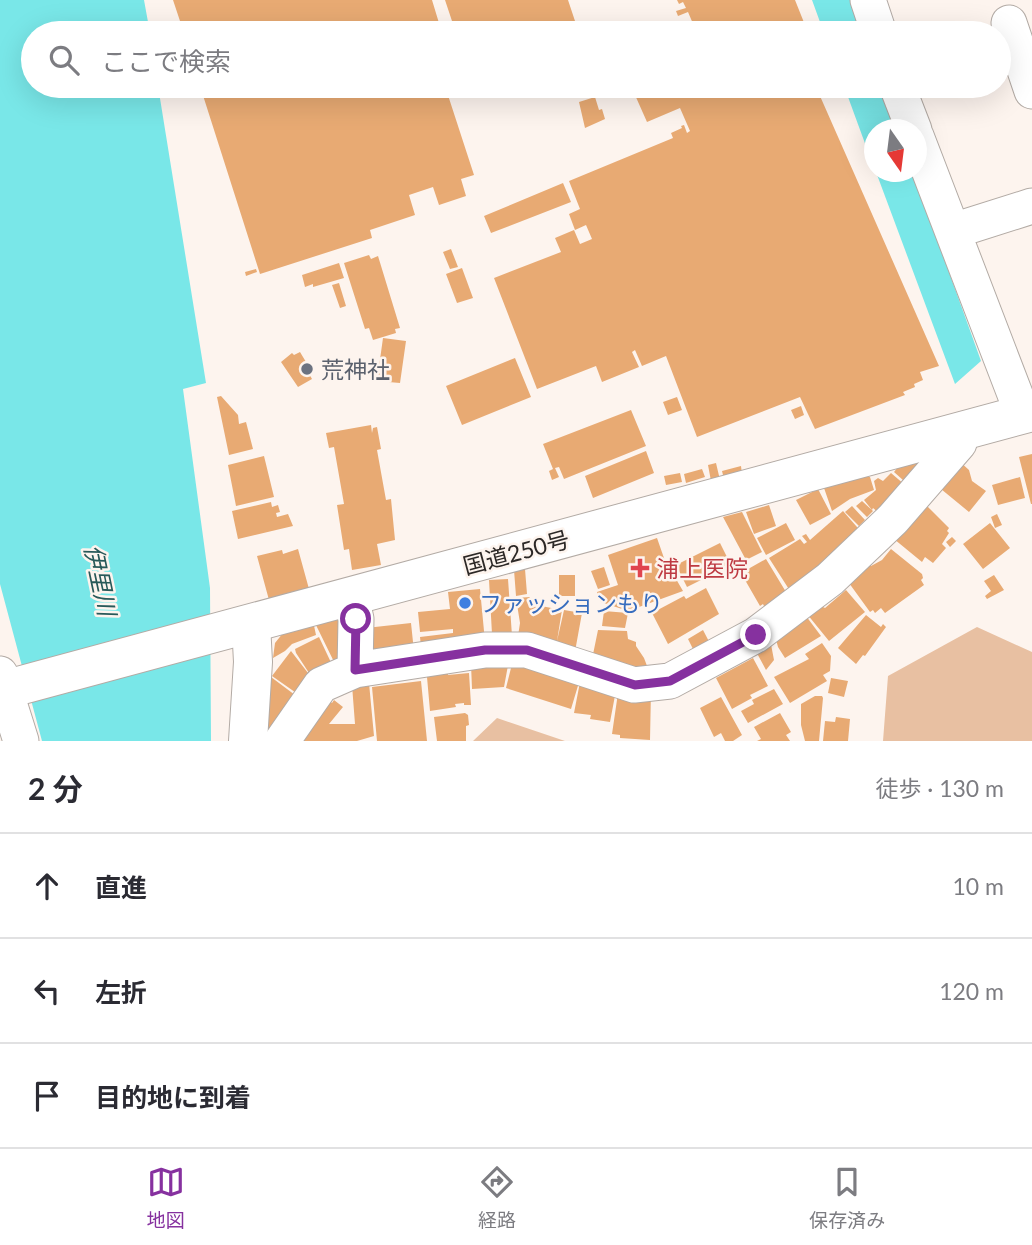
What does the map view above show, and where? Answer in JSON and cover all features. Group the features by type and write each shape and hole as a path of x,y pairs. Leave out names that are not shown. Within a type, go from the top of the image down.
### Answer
{"main road":[{"name":"国道250号","path":"8,685 241,627 1027,414"},
{"path":"241,627 253,662 248,741"}],"street":[{"path":"868,0 874,21"},
{"path":"1011,29 1032,91"},
{"path":"902,98 910,119"},
{"path":"927,164 1027,414"},
{"path":"953,231 1032,206"},
{"path":"282,741 321,685 355,670 485,650 527,650 635,685 670,681 756,635 830,579 893,519 959,443 962,430"},
{"path":"351,597 356,619 355,670"},
{"path":"8,685 21,741"}],"shaded area":[{"path":"977,627 1032,652 1032,741 883,741 888,676"},
{"path":"497,718 565,741 473,741"}],"water":[{"name":"伊里川","path":"0,0 144,0 148,21 21,21 21,98 160,98 206,383 183,389 210,588 211,741 42,741 0,584"},
{"path":"812,0 851,0 859,21 820,21"},
{"path":"848,98 886,98 894,119 864,119 864,141"},
{"path":"880,182 917,182 981,361 955,384"}],"building":[{"path":"173,0 432,0 438,21 180,21"},
{"path":"445,0 568,0 575,21 452,21"},
{"path":"677,0 795,0 803,21 692,21 688,12 678,16 676,11 686,8 683,2 679,4"},
{"path":"204,98 449,98 474,175 461,179 466,196 439,205 433,187 409,195 415,215 370,230 372,238 260,274"},
{"path":"595,98 605,119 585,128 579,102"},
{"path":"636,98 821,98 939,366 920,372 923,380 903,392 905,395 815,429 800,397 697,437 666,356 642,366 635,350 632,352 639,367 602,382 596,366 537,389 494,278 561,252 555,238 574,230 580,244 592,239 586,225 575,230 569,214 580,209 569,181 673,138 671,133 682,128 681,126 684,125 687,133 690,131 680,108 647,122"},
{"path":"563,183 571,202 491,233 484,216"},
{"path":"451,249 458,267 450,269 443,252"},
{"path":"369,255 371,259 378,256 400,328 395,329 396,333 373,340 369,328 365,329 344,263"},
{"path":"339,263 344,278 305,287 302,275"},
{"path":"462,268 473,298 457,303 446,274"},
{"path":"256,269 257,272 246,276 245,272"},
{"path":"339,283 346,306 340,308 332,285"},
{"path":"383,338 406,341 400,383 377,381"},
{"path":"300,352 309,367 306,368 312,379 298,387 281,362 292,353 294,355"},
{"path":"515,358 531,397 462,425 446,386"},
{"path":"221,396 238,415 239,424 246,422 253,449 229,455 217,397"},
{"path":"677,397 682,410 668,415 663,402"},
{"path":"801,406 804,415 795,419 791,410"},
{"path":"631,410 646,446 564,479 559,467 555,468 559,477 552,480 549,471 553,469 543,444"},
{"path":"371,425 372,433 373,428 377,427 381,449 377,450 386,500 391,499 395,540 377,544 381,565 352,570 349,549 344,550 337,505 344,504 334,447 329,448 326,433"},
{"path":"646,451 654,473 593,498 585,476"},
{"path":"1032,454 1032,504 1031,504 1019,457"},
{"path":"264,456 274,497 236,506 228,465"},
{"path":"928,457 913,489 894,472 898,467"},
{"path":"959,461 969,470 972,481 986,491 969,512 941,489"},
{"path":"716,463 720,480 711,481 708,465"},
{"path":"741,466 742,474 724,479 722,471"},
{"path":"702,469 705,477 686,483 684,474"},
{"path":"680,473 682,482 666,485 664,476"},
{"path":"891,473 912,491 887,520 873,508 872,510 864,500 876,490 874,481 878,478 883,481"},
{"path":"865,476 870,477 874,490 850,499 832,511 824,488"},
{"path":"1020,477 1025,498 998,505 992,485"},
{"path":"818,489 831,514 810,525 796,500"},
{"path":"862,501 873,511 867,517 856,506"},
{"path":"271,502 272,507 278,505 280,512 276,513 277,517 288,514 293,526 238,539 232,511"},
{"path":"769,505 776,526 754,534 746,512"},
{"path":"926,505 949,528 942,544 946,548 933,563 925,557 922,562 894,539"},
{"path":"852,506 865,520 859,526 845,512"},
{"path":"843,511 864,535 792,594 769,558 800,539 804,544 807,542 802,536 806,534 810,540"},
{"path":"742,512 762,552 746,560 723,517"},
{"path":"997,514 1002,525 995,528 991,517"},
{"path":"786,523 795,540 766,555 757,538"},
{"path":"990,523 1010,548 983,569 963,544"},
{"path":"952,537 956,541 950,547 946,542"},
{"name":"浦上医院","path":"657,538 672,581 676,579 683,591 628,611 601,602 597,592 618,585 608,555"},
{"path":"720,543 731,565 687,587 676,565"},
{"path":"298,549 309,589 269,600 257,556 282,550 283,554"},
{"path":"891,549 922,574 924,585 885,613 881,608 875,613 873,610 870,612 849,583 866,561 871,566 882,560"},
{"path":"766,559 786,592 766,610 763,604 760,606 741,573"},
{"path":"604,567 610,585 598,589 591,571"},
{"path":"525,569 527,594 516,596 514,570"},
{"path":"559,575 575,575 575,596 559,596"},
{"path":"994,575 1004,590 987,599 985,596 991,591 984,581"},
{"path":"508,579 513,650 493,652 489,580"},
{"path":"706,588 719,614 668,644 652,613"},
{"path":"480,589 486,652 422,656 420,637 453,633 453,629 420,632 418,612 450,609 448,592"},
{"path":"846,590 865,612 829,641 807,614 829,601 823,607 825,608"},
{"path":"530,597 529,601 542,602 541,606 562,610 557,641 564,610 582,613 574,657 516,649 520,623 516,598"},
{"path":"604,611 628,613 625,628 602,626"},
{"path":"803,612 821,636 785,658 778,647 774,632"},
{"path":"342,613 338,670 314,621"},
{"path":"866,615 881,627 883,624 886,627 856,664 838,648"},
{"path":"313,621 316,635 292,644 273,658 275,643 287,628"},
{"path":"411,623 415,661 366,655 366,628"},
{"path":"598,630 627,631 628,639 636,642 652,679 590,669"},
{"path":"703,630 715,653 696,655 688,639"},
{"path":"769,634 774,660 766,670 752,644"},
{"path":"319,637 335,671 309,673 296,653 295,649"},
{"path":"822,643 831,656 830,671 823,675 827,681 790,703 774,677 809,659 805,654"},
{"path":"291,651 315,682 302,697 272,676"},
{"path":"753,658 768,686 750,695 752,698 732,709 716,678"},
{"path":"509,660 504,687 472,689 471,664"},
{"path":"513,660 580,679 571,709 506,688"},
{"path":"448,672 448,675 469,673 471,705 455,704 456,707 430,711 427,677"},
{"path":"271,677 303,701 266,741"},
{"path":"581,677 617,685 610,722 590,719 591,715 574,713"},
{"path":"831,678 848,681 844,697 828,693"},
{"path":"421,681 427,741 377,741 372,687"},
{"path":"369,683 374,736 357,741 294,741 324,696 343,707 329,724 355,724 352,685"},
{"path":"774,689 783,704 748,723 741,711 754,704 752,700"},
{"path":"651,690 650,740 620,738 620,735 612,734 618,693"},
{"path":"815,696 823,698 819,741 805,741 801,725 801,704"},
{"path":"721,697 742,735 733,741 725,741 721,733 714,737 700,708"},
{"path":"465,713 468,715 469,725 466,726 466,741 437,741 434,717"},
{"path":"780,713 791,732 786,735 790,741 757,741 761,739 754,727"},
{"path":"836,717 850,719 848,741 823,741 825,721 835,722"}],"place":[{"name":"荒神社","path":"307,369"},
{"name":"浦上医院","path":"640,568"},
{"name":"ファッションもり","path":"465,603"}],"route":[{"path":"356,619 355,670 485,650 527,650 635,685 670,681 756,635"}]}
